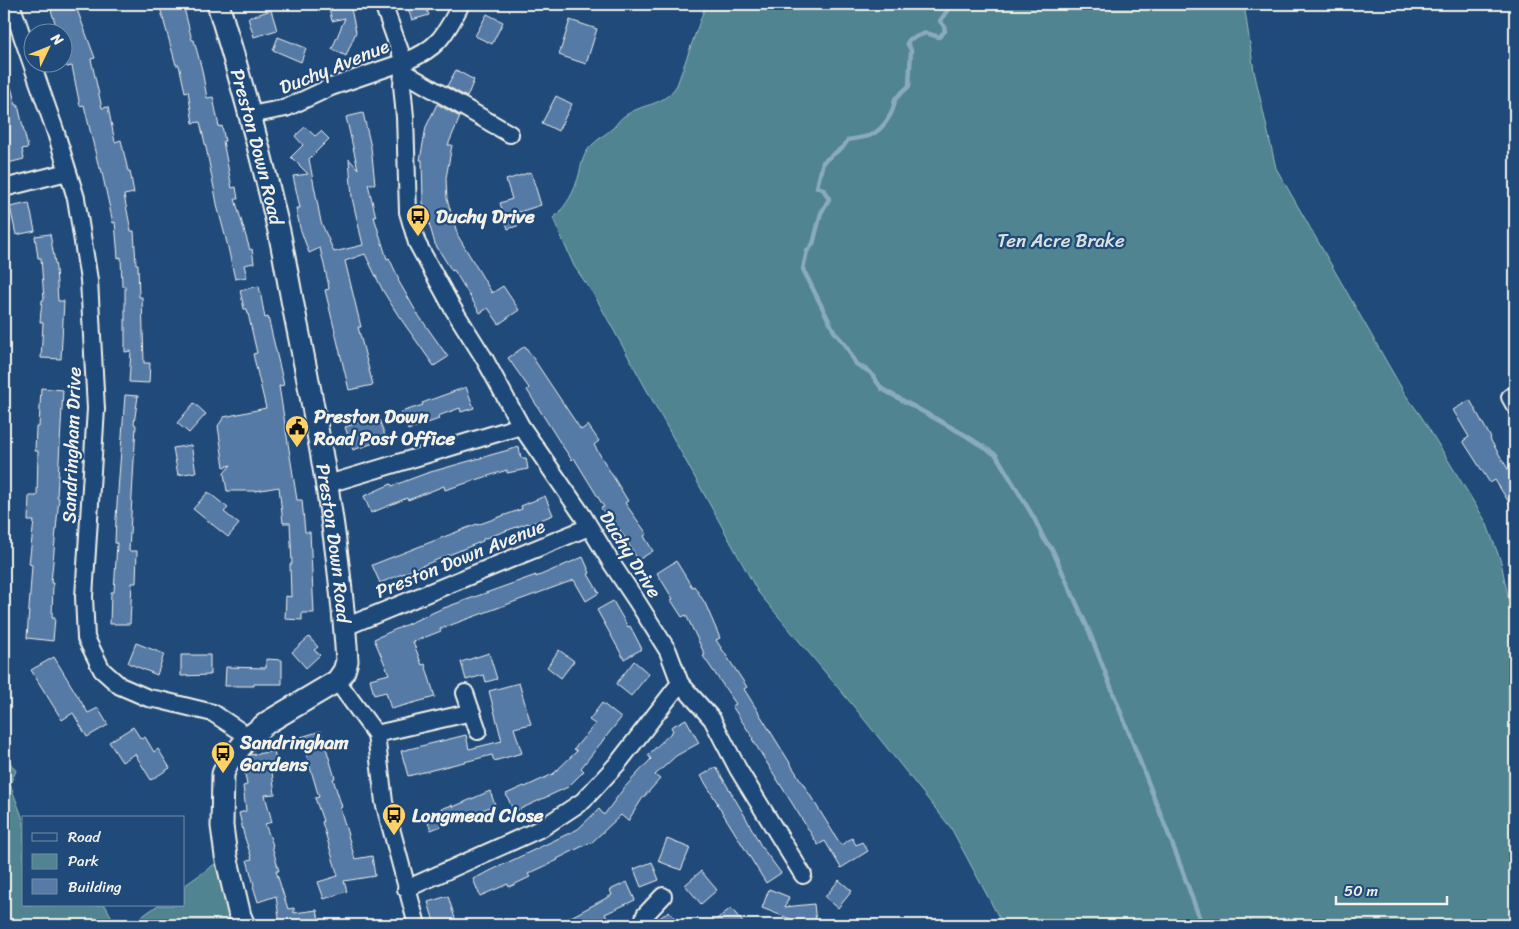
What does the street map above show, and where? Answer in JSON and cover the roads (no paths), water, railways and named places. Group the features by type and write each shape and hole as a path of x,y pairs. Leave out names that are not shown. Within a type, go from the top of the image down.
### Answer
{"street":[{"name":"Sandringham Drive","path":"11,4 56,133 76,198 89,280 96,409 84,597 86,638 102,670 120,686 148,698 213,713 250,737"},
{"name":"Preston Down Road","path":"218,4 250,115 279,234 328,484 339,565 347,661 344,671 337,681"},
{"name":"Duchy Avenue","path":"250,115 286,108 331,87 404,67 383,4"},
{"path":"461,4 450,26 437,44 404,67 510,134"},
{"name":"Duchy Drive","path":"404,67 402,85 408,212 417,243 522,426 589,526 668,652 680,683 712,719 738,769 803,876"},
{"path":"4,188 67,172"},
{"path":"328,484 522,426"},
{"name":"Preston Down Avenue","path":"345,626 589,526"},
{"path":"244,925 240,916 226,856 222,826 223,774 228,762 250,737 268,722 337,681 376,734 384,802 406,890 417,925"},
{"path":"406,890 542,828 583,801 618,763 680,683"},
{"path":"465,693 478,731"},
{"path":"376,734 472,712"},
{"path":"642,925 645,914 663,896"}],"waterway":[{"path":"949,4 949,8 940,21 945,31 939,37 926,33 910,39 907,43 911,50 909,86 895,99 890,115 884,124 871,135 848,140 843,147 823,162 817,187 823,189 829,199 821,213 813,244 807,251 803,269 835,333 845,344 856,364 870,372 882,389 965,435 996,455 1034,518 1044,539 1052,549 1089,631 1202,925"}],"place":[{"name":"Duchy Drive","path":"418,237"},
{"name":"Preston Down Road Post Office","path":"297,448"},
{"name":"Sandringham Gardens","path":"223,774"},
{"name":"Longmead Close","path":"394,836"}],"park label":[{"name":"Ten Acre Brake","path":"1061,240"}]}
